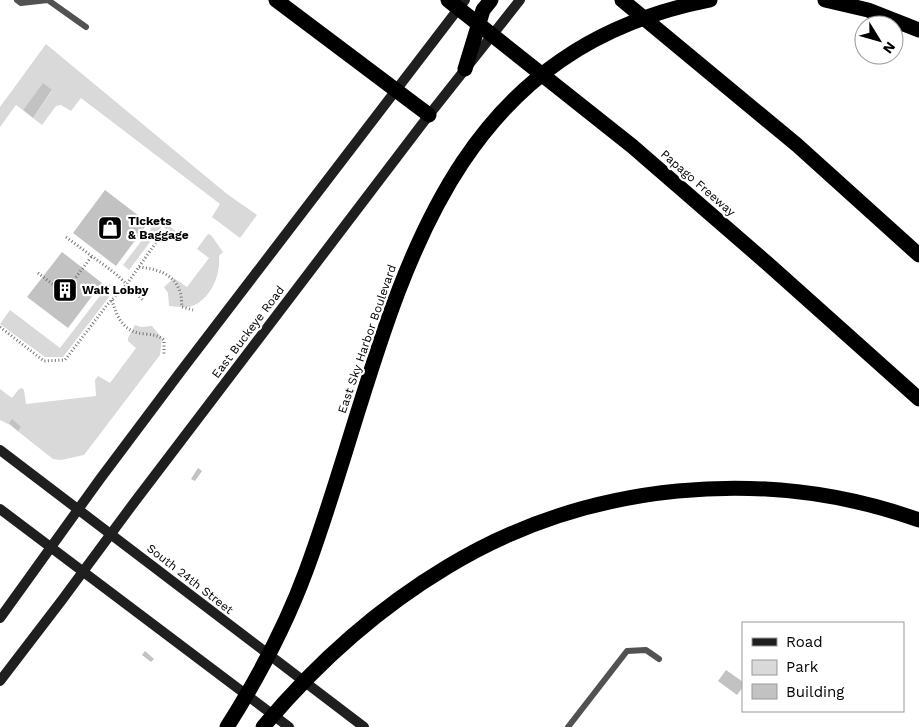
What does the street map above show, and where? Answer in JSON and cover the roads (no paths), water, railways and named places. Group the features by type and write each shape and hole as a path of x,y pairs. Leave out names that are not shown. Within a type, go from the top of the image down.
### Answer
{"highway":[{"path":"276,0 429,115"},
{"name":"Papago Freeway","path":"448,0 632,146 754,251 919,399"},
{"path":"465,69 483,10 491,0"},
{"path":"622,0 797,145 919,255"},
{"name":"East Sky Harbor Boulevard","path":"229,725 254,682 290,609 319,535 378,346 401,283 431,217 465,158 484,133 530,83 558,62 586,44 614,31 683,5 710,0"},
{"path":"825,0 868,10 919,30"},
{"path":"263,727 340,647 417,586 475,551 568,512 599,504 660,493 687,490 762,489 833,498 919,520"}],"main road":[{"path":"0,618 181,371 465,0"},
{"name":"East Buckeye Road","path":"0,681 429,115 520,0"},
{"name":"South 24th Street","path":"0,450 364,727"},
{"path":"0,509 289,727"}],"lane":[{"path":"17,0 21,3 48,0 86,27"},
{"path":"568,727 626,651 646,650 659,659"}],"place":[{"name":"Tickets & Baggage","path":"110,228"},
{"name":"Wait Lobby","path":"65,290"}]}
